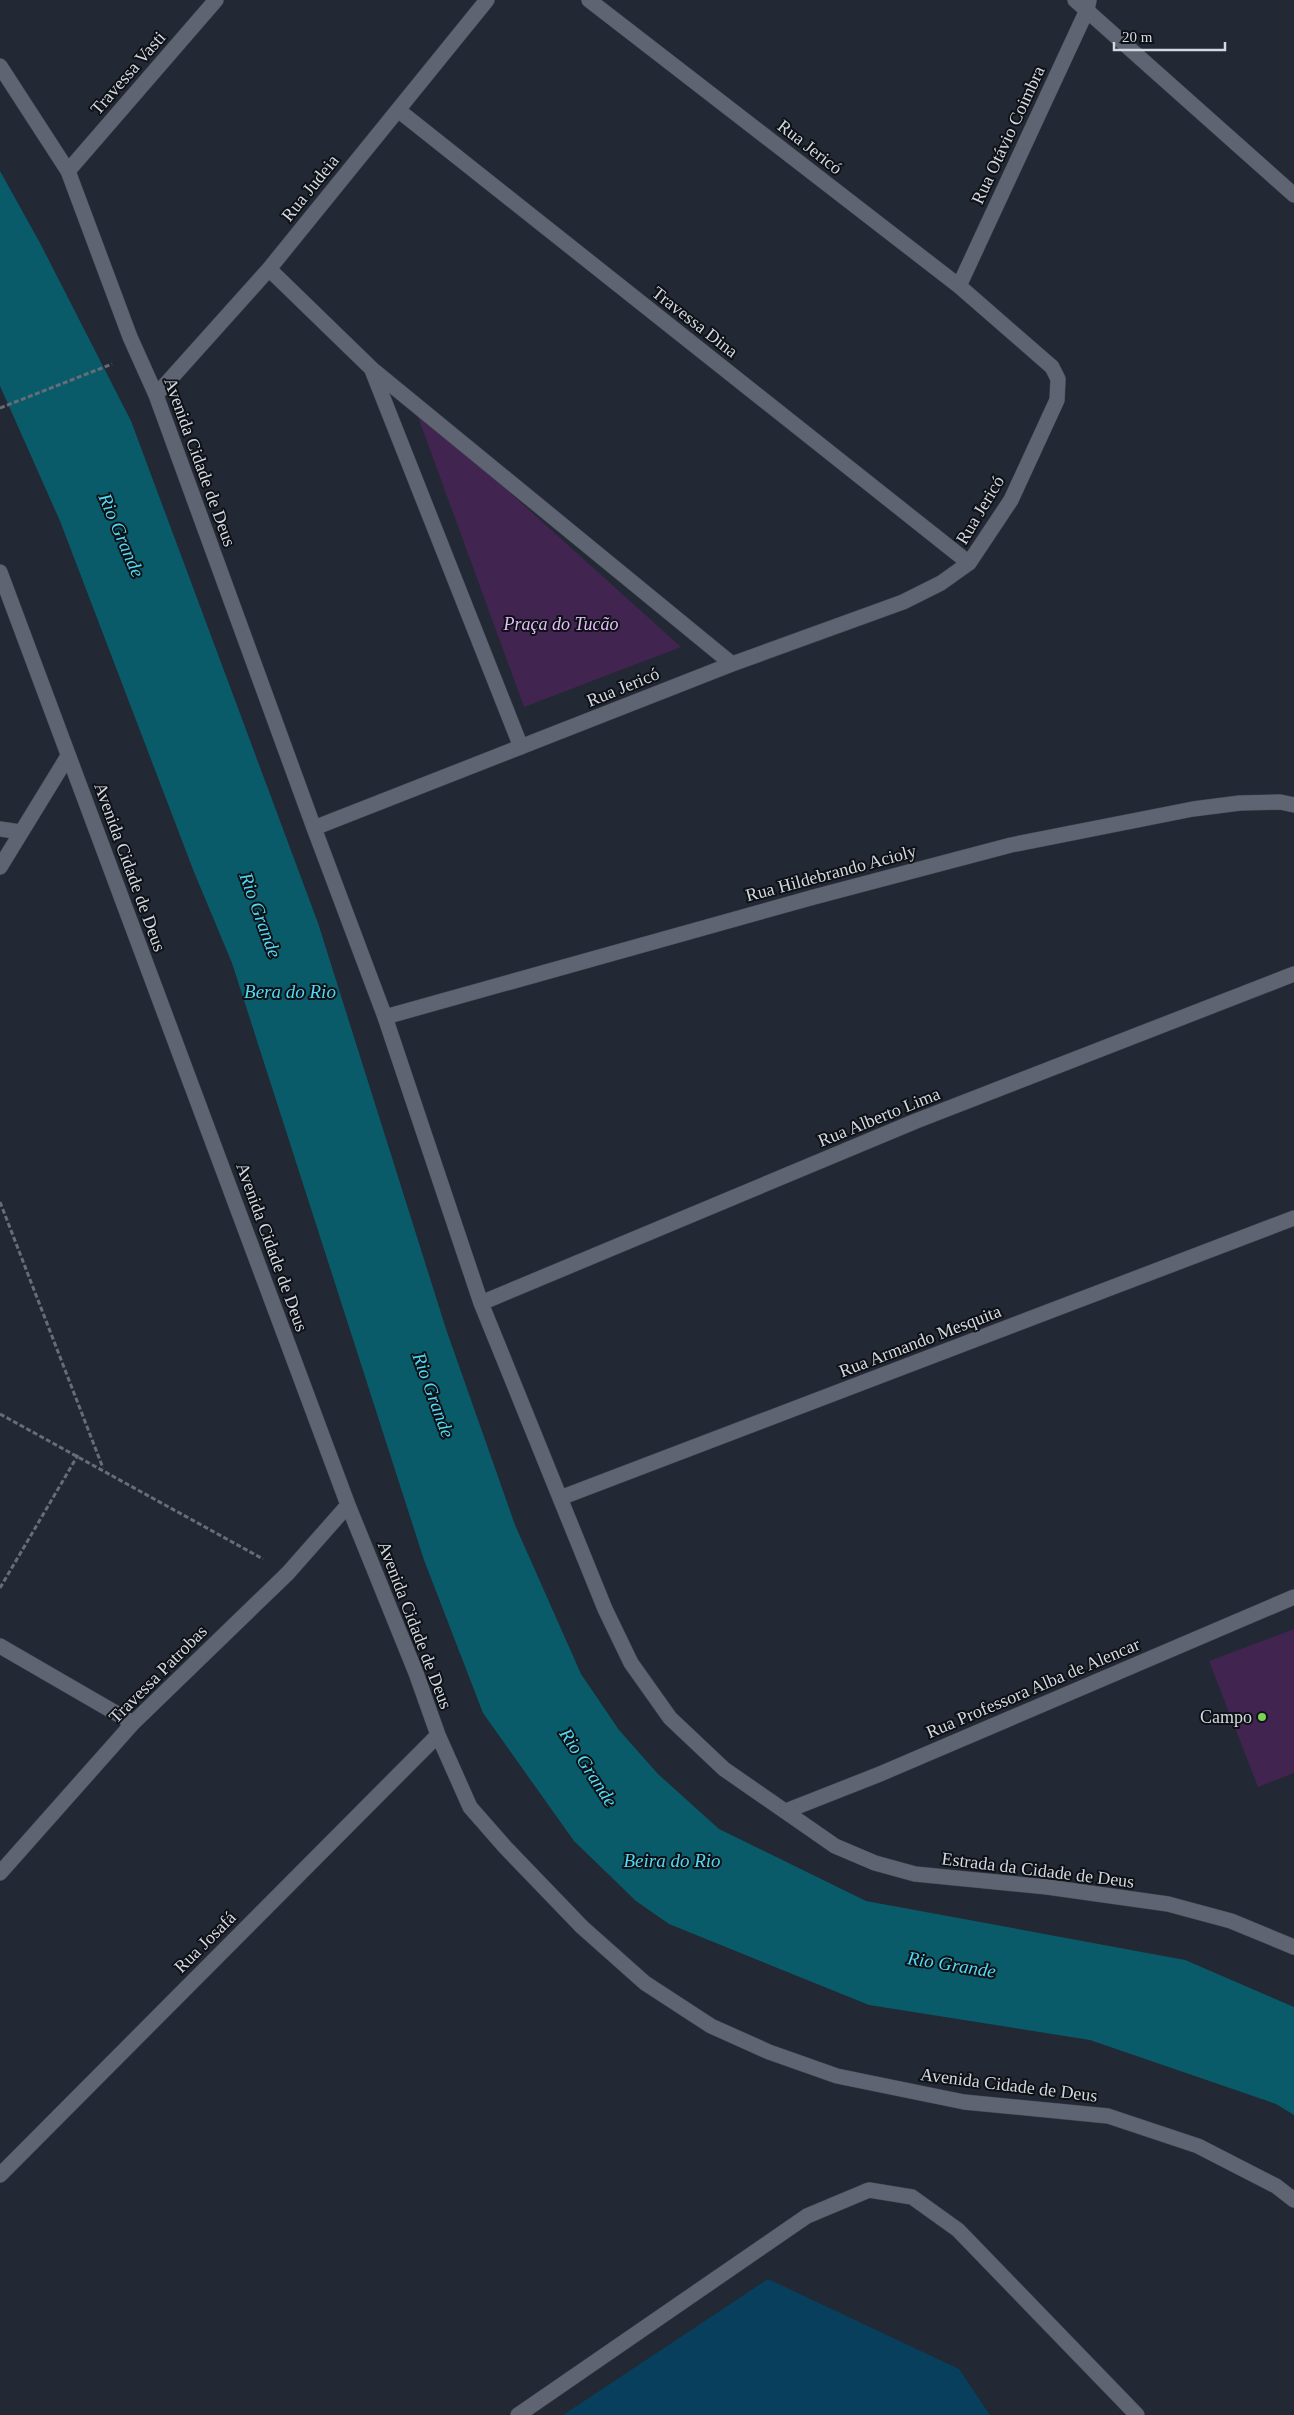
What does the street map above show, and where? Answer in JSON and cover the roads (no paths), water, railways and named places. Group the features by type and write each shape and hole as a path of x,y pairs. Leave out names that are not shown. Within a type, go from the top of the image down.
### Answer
{"street":[{"name":"Travessa Vasti","path":"68,171 216,0"},
{"name":"Rua Judeia","path":"156,395 269,269 487,0"},
{"name":"Rua Jericó","path":"314,828 732,664 903,602 941,584 969,563 1011,500 1057,400 1058,379 1052,367 959,286 589,0"},
{"path":"1075,0 1088,5 1294,195"},
{"name":"Rua Otávio Coimbra","path":"959,286 1088,5"},
{"name":"Avenida Cidade de Deus","path":"0,66 68,171 130,337 156,395 314,828 386,1017 481,1303 604,1609 631,1663 670,1718 724,1769 786,1811"},
{"name":"Travessa Dina","path":"398,110 969,563"},
{"path":"269,269 372,368 732,664"},
{"path":"372,368 520,747"},
{"name":"Avenida Cidade de Deus","path":"0,572 348,1506 416,1673 438,1735 470,1806 505,1847 582,1928 638,1977 711,2026 769,2052 837,2076 964,2102 1108,2116 1198,2146 1276,2186 1294,2200"},
{"path":"0,866 68,756"},
{"name":"Rua Hildebrando Acioly","path":"386,1017 814,897 1011,845 1193,809 1240,803 1280,802 1294,805"},
{"path":"0,829 20,832"},
{"name":"Rua Alberto Lima","path":"481,1303 916,1121 1294,974"},
{"name":"Rua Armando Mesquita","path":"560,1498 1294,1218"},
{"name":"Travessa Patrobas","path":"2,1866 133,1723 288,1573 348,1506"},
{"name":"Rua Professora Alba de Alencar","path":"786,1811 880,1774 1294,1596"},
{"path":"0,1646 133,1723"},
{"name":"Rua Josafá","path":"0,2176 438,1735"},
{"name":"Estrada da Cidade de Deus","path":"786,1811 835,1846 875,1863 915,1874 1047,1887 1168,1904 1231,1921 1294,1947"},
{"path":"518,2415 807,2216 869,2190 912,2197 958,2230 1138,2415"}],"water":[{"path":"0,171 40,243 131,421 318,923 446,1329 515,1525 581,1674 619,1730 658,1774 719,1829 866,1901 1185,1960 1294,2007 1294,2115 1276,2104 1090,2040 869,2005 669,1924 636,1901 574,1841 483,1713 424,1560 232,963 194,872 60,521 0,386"}],"place":[{"name":"Campo","path":"1262,1717"}],"water label":[{"name":"Rio Grande","path":"122,535"},
{"name":"Rio Grande","path":"261,915"},
{"name":"Bera do Rio","path":"290,991"},
{"name":"Rio Grande","path":"434,1395"},
{"name":"Rio Grande","path":"589,1767"},
{"name":"Beira do Rio","path":"672,1860"},
{"name":"Rio Grande","path":"952,1964"}],"park label":[{"name":"Praça do Tucão","path":"561,624"}]}
